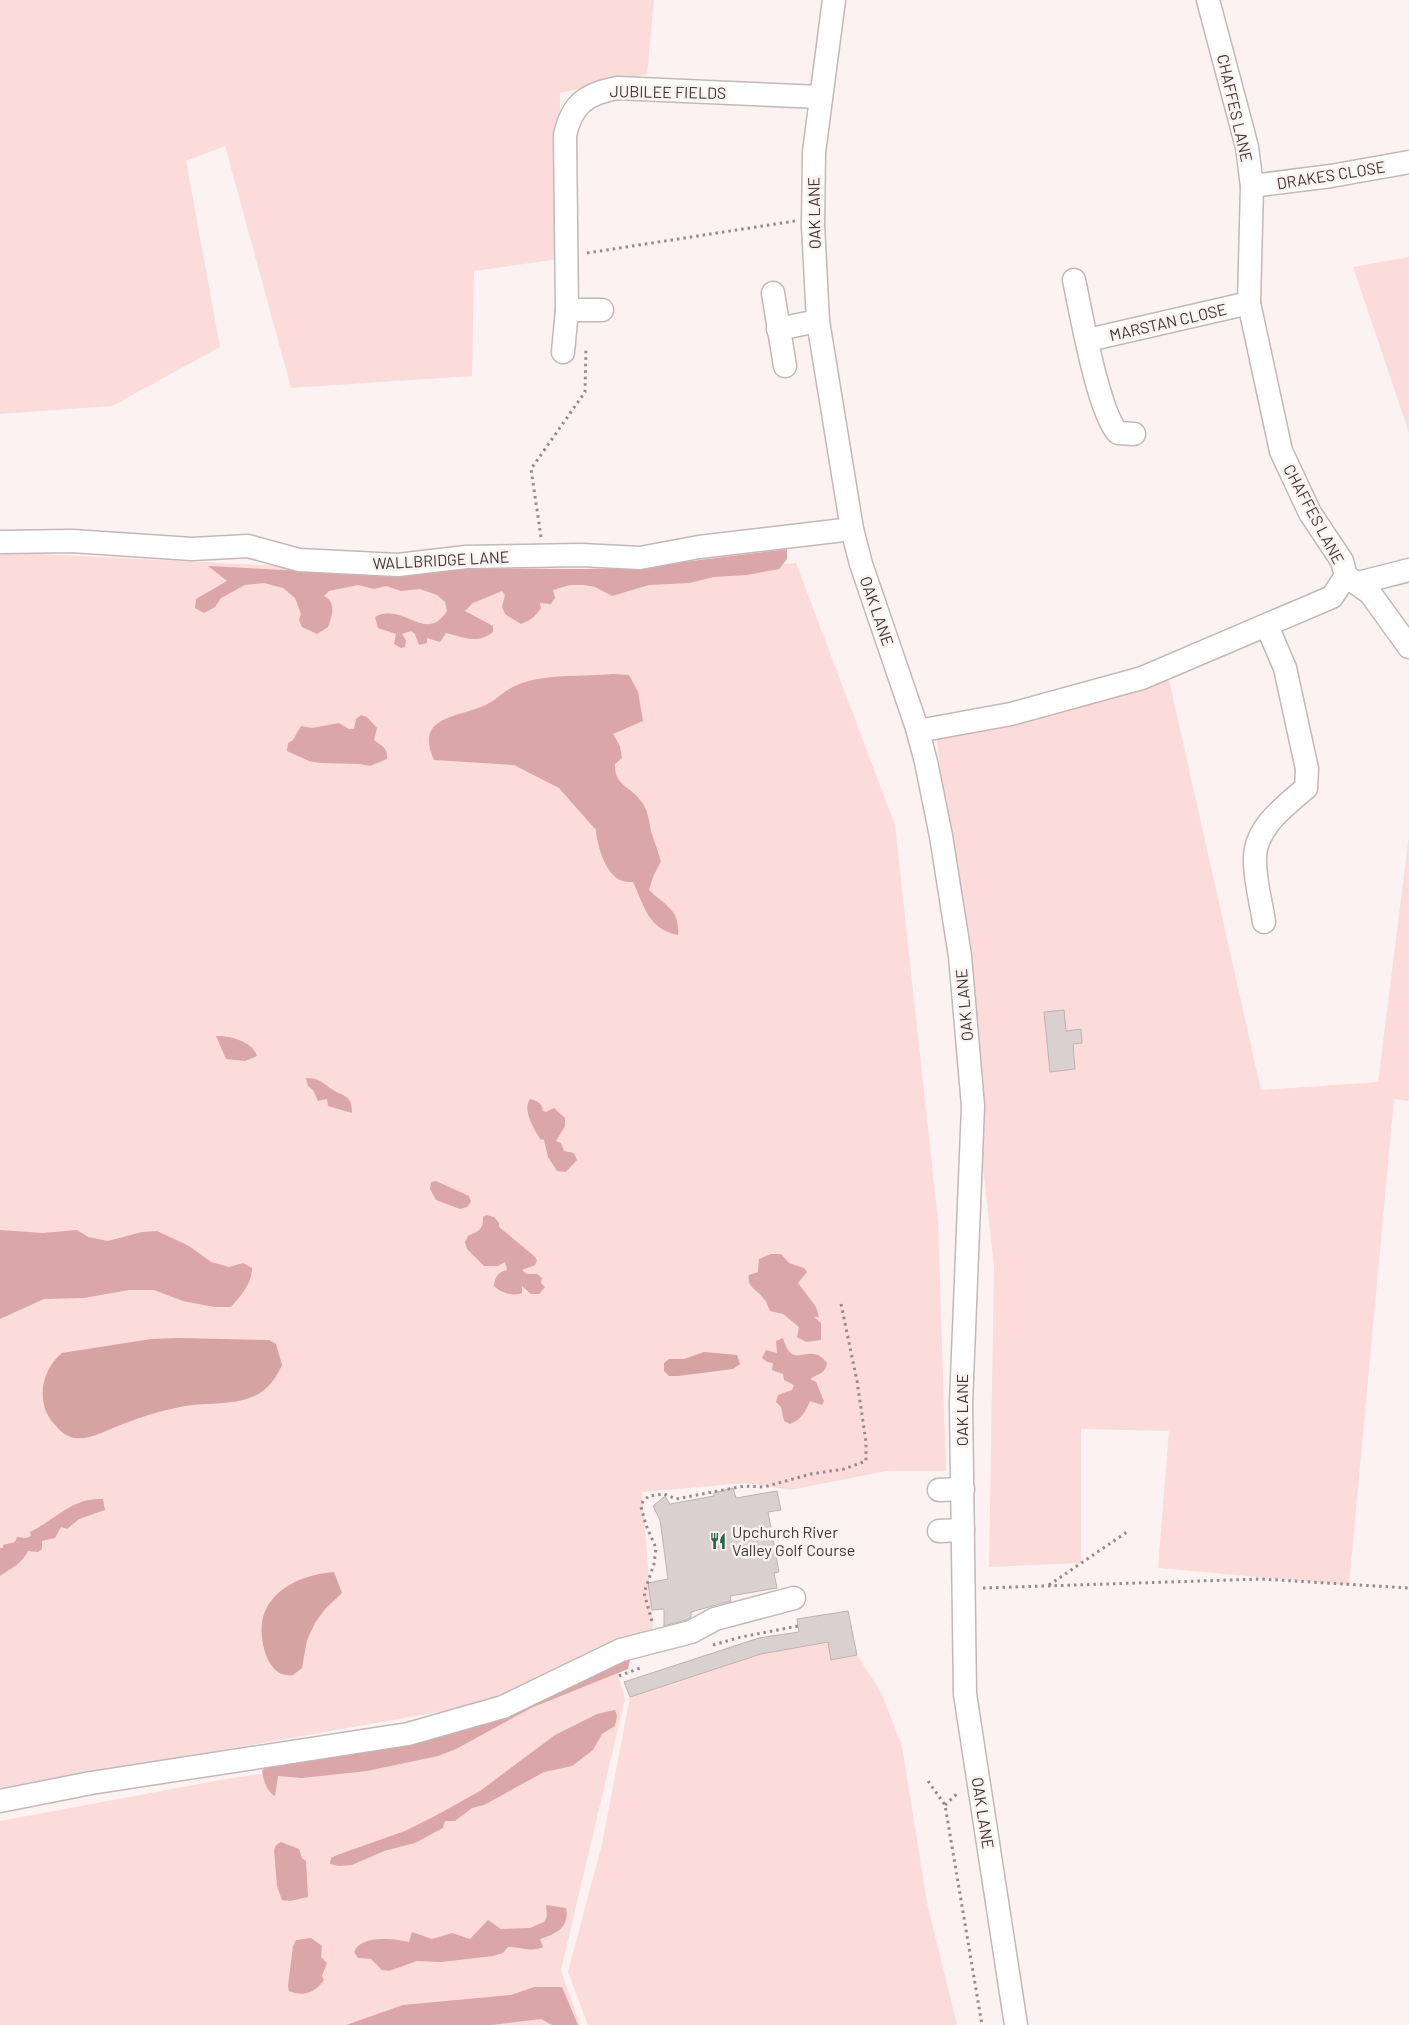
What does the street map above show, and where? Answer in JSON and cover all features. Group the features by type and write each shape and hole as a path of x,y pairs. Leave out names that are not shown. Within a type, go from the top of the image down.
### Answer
{"street":[{"name":"OAK LANE","path":"834,0 814,152 813,218 818,321 852,529 861,564 918,732 939,826 960,956 973,1106 962,1394 965,1694 1016,2025"},
{"name":"CHAFFES LANE","path":"918,732 1011,714 1142,678 1267,626 1332,596 1352,580 1342,561 1310,513 1281,451 1249,303 1252,186 1247,148 1208,0"},
{"name":"JUBILEE FIELDS","path":"563,352 567,310 565,135 573,110 596,92 617,88 821,97"},
{"name":"DRAKES CLOSE","path":"1252,186 1332,176 1409,162"},
{"name":"MARSTAN CLOSE","path":"1074,280 1099,390 1114,429 1118,433 1134,434"},
{"path":"773,293 785,366"},
{"name":"MARSTAN CLOSE","path":"1088,340 1249,303"},
{"path":"567,310 602,310"},
{"path":"778,329 818,321"},
{"name":"WALLBRIDGE LANE","path":"0,542 72,540 192,549 248,546 298,560 398,565 466,557 640,558 699,547 852,529"},
{"path":"1352,580 1409,570"},
{"path":"1352,580 1370,594 1409,647"},
{"path":"1264,922 1255,856 1262,833 1278,813 1306,788 1308,769 1285,668 1267,626"},
{"path":"939,1490 963,1489"},
{"path":"939,1531 963,1530"},
{"path":"0,1801 100,1782 408,1734 503,1706 621,1650 691,1632 715,1619 794,1598"}],"path":[{"path":"585,254 813,218"},
{"path":"544,556 531,469 585,392 586,347"},
{"path":"670,1638 658,1630 652,1623 645,1602 646,1583 654,1564 656,1548 646,1526 641,1507 643,1501 649,1496 655,1495 664,1494 676,1498 744,1486 764,1487 811,1474 844,1469 866,1461 866,1442 857,1381 841,1304"},
{"path":"1049,1586 1127,1532"},
{"path":"964,1588 1261,1580 1409,1588"},
{"path":"928,1780 945,1805 982,2025"}],"shaded area":[{"path":"0,0 654,0 647,74 560,93 559,259 474,271 472,376 291,388 225,146 186,161 220,347 112,406 0,414"},
{"path":"1409,257 1409,433 1353,267"},
{"path":"787,549 787,559 779,569 747,575 714,577 689,583 649,585 612,596 595,587 570,585 553,590 555,598 551,604 540,603 541,608 537,613 521,624 505,614 502,607 505,595 502,591 473,603 465,611 493,626 493,632 487,636 470,639 446,633 440,642 427,638 427,643 419,645 415,634 411,631 402,634 406,640 405,647 401,648 394,644 396,634 378,628 375,617 395,614 422,624 431,624 439,620 447,611 445,602 437,595 420,589 401,591 386,586 374,589 358,585 329,591 324,596 331,602 331,618 328,627 317,634 302,627 299,620 301,614 295,598 283,588 264,583 245,585 221,598 215,607 204,613 195,608 196,599 227,581 208,566 304,571 438,568 635,568"},
{"path":"20,553 568,580 796,563 895,825 938,1220 946,1471 887,1471 790,1490 746,1483 642,1492 655,1653 594,1667 455,1709 80,1775 0,1793 0,555"},
{"path":"629,675 638,692 643,721 613,734 620,746 622,758 615,764 615,772 621,782 639,798 647,811 661,861 649,890 671,909 677,920 678,935 660,928 654,922 649,916 633,882 620,880 610,871 600,851 596,830 559,788 514,765 434,760 429,746 429,736 433,728 440,722 486,705 517,685 552,677"},
{"path":"1169,680 1261,1090 1378,1082 1409,835 1409,1101 1394,1099 1349,1585 1158,1568 1169,1431 1081,1429 1081,1563 989,1567 994,1267 964,997 952,844 941,779 937,739","holes":["1044,1012 1066,1031 1081,1030 1082,1043 1073,1044"]},
{"path":"361,715 367,717 377,728 374,740 385,750 387,759 370,766 320,763 309,761 287,751 288,743 293,740 301,726 312,728 339,723 349,729 354,729 356,719"},
{"path":"216,1036 240,1040 251,1047 257,1056 245,1061 226,1059"},
{"path":"306,1078 320,1081 334,1091 346,1096 352,1107 352,1113 328,1106 327,1099 318,1101 313,1090 308,1086"},
{"path":"530,1099 539,1103 543,1111 546,1112 554,1108 565,1118 565,1126 556,1141 561,1143 564,1151 574,1153 577,1160 566,1172 557,1171 548,1157 544,1140 540,1139 528,1114 527,1108"},
{"path":"436,1181 469,1196 471,1202 467,1207 460,1209 436,1200 430,1189 431,1182"},
{"path":"486,1215 494,1217 499,1223 499,1227 537,1260 535,1265 522,1270 527,1274 537,1274 542,1278 541,1283 545,1287 539,1294 531,1294 522,1286 522,1293 519,1294 511,1294 499,1290 494,1286 494,1283 499,1274 507,1270 505,1262 498,1266 484,1266 467,1249 465,1242 468,1236 479,1230 483,1217"},
{"path":"0,1230 43,1233 77,1230 88,1237 108,1241 142,1232 157,1231 189,1246 211,1262 229,1267 243,1263 252,1268 252,1274 245,1289 231,1307 214,1307 183,1301 154,1290 129,1290 84,1298 44,1299 0,1319"},
{"path":"771,1254 781,1254 789,1263 804,1268 807,1272 798,1283 816,1307 819,1317 814,1317 821,1323 821,1340 806,1342 797,1337 799,1327 783,1314 770,1311 762,1296 751,1286 749,1275 758,1272 759,1259"},
{"path":"783,1338 792,1354 814,1354 827,1363 823,1371 810,1379 816,1382 824,1401 822,1405 810,1401 803,1415 790,1424 784,1421 781,1407 776,1402 778,1395 792,1390 794,1385 784,1380 783,1374 772,1370 773,1363 767,1362 762,1358 766,1350 777,1353 776,1341"},
{"path":"151,1339 269,1340 276,1344 282,1365 270,1384 262,1392 244,1400 189,1406 164,1411 86,1438 75,1438 67,1435 49,1418 43,1399 45,1379 49,1369 62,1353"},
{"path":"704,1352 737,1355 740,1364 733,1369 678,1376 669,1376 664,1371 664,1363 669,1359 684,1359"},
{"path":"92,1499 103,1499 105,1510 79,1519 67,1529 61,1527 55,1538 42,1541 42,1549 38,1552 28,1551 19,1563 0,1576 0,1548 3,1548 3,1545 15,1542 17,1537 26,1538 31,1536 30,1532 73,1505"},
{"path":"334,1572 342,1593 325,1609 315,1623 307,1640 302,1668 293,1675 283,1675 270,1663 265,1653 262,1632 264,1614 275,1596 293,1583 313,1575"},
{"path":"828,1642 831,1660 857,1655 881,1692 902,1746 927,1903 957,2025 588,2025 568,1972 602,1844 630,1697 761,1654"},
{"path":"632,1651 628,1669 531,1708 456,1749 438,1756 367,1771 302,1778 278,1776 275,1796 267,1789 262,1771 270,1763 412,1737"},
{"path":"616,1667 625,1699 561,1970 580,2025 0,2025 0,1821 226,1779 388,1756 539,1705"},
{"path":"615,1710 617,1716 615,1726 602,1734 593,1750 572,1766 544,1772 484,1805 472,1808 455,1821 445,1821 443,1828 415,1843 384,1851 352,1865 339,1866 330,1864 331,1858 337,1855 405,1831 433,1817 480,1791 555,1735 597,1714"},
{"path":"281,1842 299,1849 302,1858 306,1861 308,1897 290,1901 282,1900 277,1886 274,1850 276,1845"},
{"path":"546,1905 566,1908 567,1915 564,1925 560,1929 540,1939 543,1947 538,1949 508,1947 503,1953 493,1956 441,1962 417,1961 389,1971 382,1970 371,1959 358,1958 354,1952 358,1946 371,1940 387,1939 409,1942 412,1932 432,1939 452,1933 470,1939 488,1920 501,1929 530,1928 544,1922 547,1916"},
{"path":"311,1938 322,1946 321,1957 327,1963 322,1976 324,1980 313,1991 304,1994 294,1993 289,1991 288,1986 293,1946 296,1940"},
{"path":"534,1987 562,1987 578,2025 552,2025 541,2019 492,2025 346,2025 403,2005 511,1995"}],"building":[{"path":"1064,1010 1066,1031 1081,1029 1082,1043 1073,1044 1075,1069 1050,1072 1044,1012"},
{"name":"Upchurch River Valley Golf Course","path":"733,1488 736,1498 777,1491 781,1510 768,1512 779,1572 774,1573 777,1588 730,1596 731,1601 691,1612 691,1617 686,1620 664,1626 664,1609 652,1610 648,1583 668,1579 660,1520 653,1506 665,1496 670,1504 714,1496 714,1493"},
{"path":"848,1611 857,1655 831,1660 828,1642 761,1654 630,1697 624,1682 759,1638 799,1632 797,1619"}],"place":[{"name":"Upchurch River Valley Golf Course","path":"718,1541"}]}
